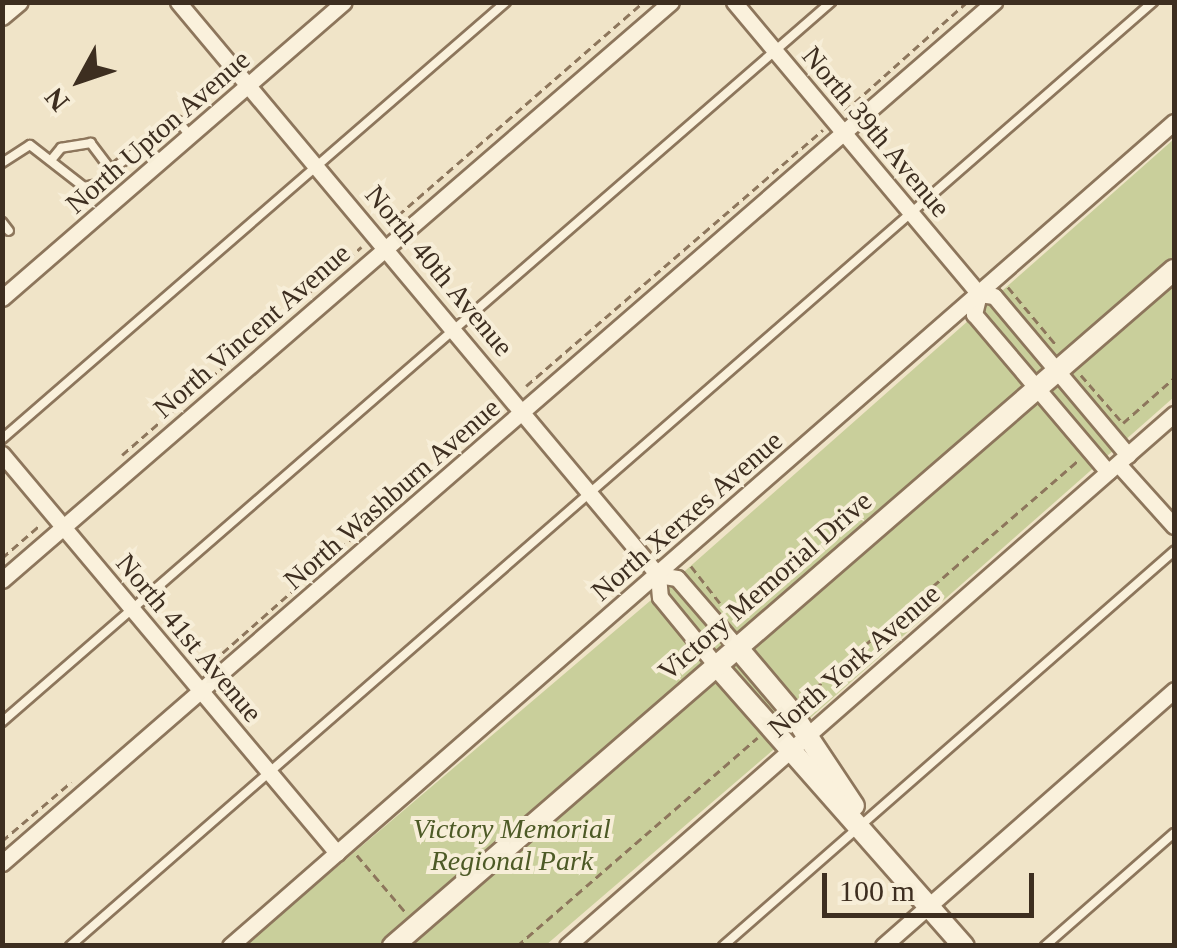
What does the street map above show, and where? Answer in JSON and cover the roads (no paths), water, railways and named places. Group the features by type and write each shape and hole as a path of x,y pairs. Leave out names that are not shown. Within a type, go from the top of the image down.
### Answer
{"street":[{"path":"2,17 20,2"},
{"name":"North Upton Avenue","path":"2,298 344,2"},
{"name":"North Vincent Avenue","path":"2,580 671,2"},
{"name":"North 39th Avenue","path":"734,2 979,294 994,296 1058,370 1118,464"},
{"name":"North Washburn Avenue","path":"2,863 994,2"},
{"name":"North 40th Avenue","path":"180,3 658,575 660,597 715,664 789,751 862,826"},
{"name":"North Xerxes Avenue","path":"230,946 1174,122"},
{"name":"Victory Memorial Drive","path":"393,946 1174,270"},
{"name":"North 39th Avenue","path":"979,294 974,314 1036,390 1118,464"},
{"name":"North York Avenue","path":"566,946 1174,414"},
{"name":"North 41st Avenue","path":"2,454 271,774 342,849"},
{"path":"1118,464 1174,526"},
{"name":"North 40th Avenue","path":"658,575 677,578 736,646 806,736 862,826"},
{"path":"883,945 1174,690"},
{"path":"862,826 964,946"}],"lane":[{"path":"2,439 506,2"},
{"path":"2,722 831,2"},
{"path":"70,946 592,496 1153,2"},
{"path":"106,182 111,170 178,122 191,136"},
{"path":"54,158 60,148 90,143 111,170"},
{"path":"2,163 30,145 54,158 84,187 106,182"},
{"path":"106,182 120,198"},
{"path":"2,222 9,230"},
{"path":"723,946 1174,552"},
{"path":"1044,946 1174,833"}],"park label":[{"name":"Victory Memorial Regional Park","path":"512,845"}]}
